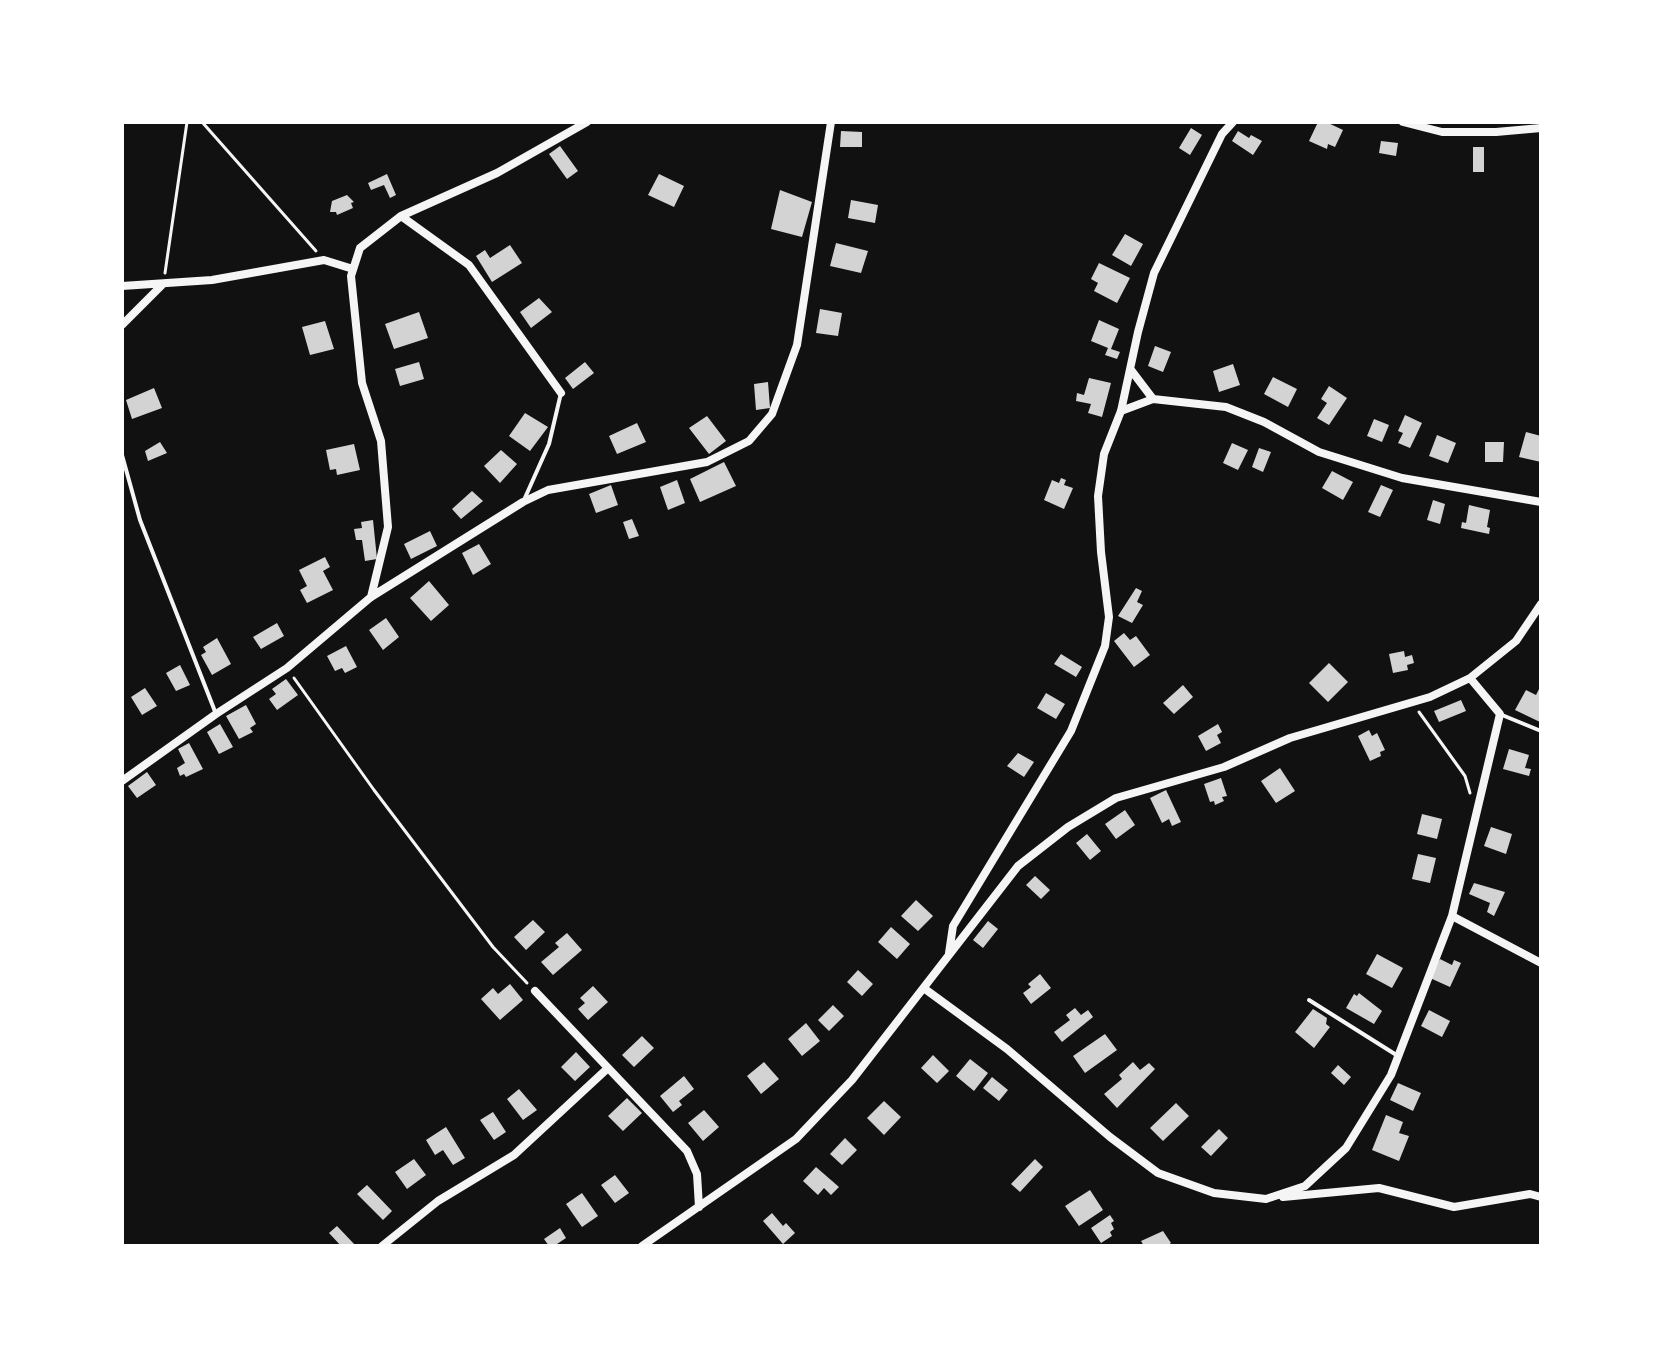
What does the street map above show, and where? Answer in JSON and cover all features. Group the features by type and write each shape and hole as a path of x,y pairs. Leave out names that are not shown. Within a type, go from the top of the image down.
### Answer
{"street":[{"path":"371,597 388,527 381,441 362,383 352,272 360,248 401,216 497,173 587,122"},
{"path":"122,781 287,668 371,597 523,502 548,490 707,462 749,441 772,414 797,345 831,122"},
{"path":"948,957 953,926 1071,731 1105,646 1109,617 1098,496 1104,454 1121,411 1154,273 1222,134 1233,122"},
{"path":"1403,122 1442,132 1541,128"},
{"path":"401,216 469,265 561,393"},
{"path":"122,286 212,280 324,260 352,272"},
{"path":"122,325 163,283"},
{"path":"1131,370 1153,399"},
{"path":"1121,411 1153,399 1226,407 1264,422 1319,452 1402,478 1541,502"},
{"path":"643,1246 796,1139 852,1080 1018,866 1068,827 1116,798 1224,767 1290,738 1430,697 1470,678 1516,641 1541,604"},
{"path":"1266,1199 1305,1186 1346,1148 1391,1075 1452,916 1500,714 1470,678"},
{"path":"1452,916 1541,963"},
{"path":"925,989 1007,1049 1110,1137 1158,1173 1214,1193 1266,1199 1379,1188 1454,1207 1530,1194 1541,1197"},
{"path":"535,991 687,1151 697,1174 699,1207"},
{"path":"382,1246 438,1201 514,1155 608,1068"}],"lane":[{"path":"523,502 549,444 561,393"},
{"path":"122,455 140,520 216,714"},
{"path":"1500,714 1541,731"},
{"path":"1309,1000 1398,1056"}],"path":[{"path":"163,283 187,122"},
{"path":"202,122 324,260"},
{"path":"287,668 374,790 493,947 535,991"},
{"path":"1412,702 1465,776 1476,816"}],"building":[{"path":"1318,122 1326,122 1343,130 1335,147 1328,144 1327,149 1309,141"},
{"path":"1191,128 1202,135 1190,155 1179,148"},
{"path":"841,131 862,132 862,147 840,147"},
{"path":"1238,131 1262,141 1253,155 1232,141"},
{"path":"1381,141 1398,143 1396,156 1379,153"},
{"path":"560,146 578,171 567,179 549,154"},
{"path":"1473,147 1484,147 1484,172 1473,172"},
{"path":"387,174 396,195 390,198 384,185 371,190 368,183"},
{"path":"659,174 684,186 674,207 648,195"},
{"path":"780,190 812,202 802,237 771,229"},
{"path":"347,195 354,202 351,203 353,208 337,215 330,212 332,201"},
{"path":"851,200 878,205 875,223 848,218"},
{"path":"1125,234 1143,244 1131,266 1112,255"},
{"path":"836,243 868,251 861,273 830,266"},
{"path":"510,245 522,263 492,282 476,256 485,250 490,258"},
{"path":"1099,263 1130,278 1117,303 1094,291 1098,283 1091,279"},
{"path":"539,298 552,312 531,328 520,312"},
{"path":"820,309 842,313 838,336 816,333"},
{"path":"419,312 428,338 394,349 385,324"},
{"path":"1099,320 1119,329 1111,349 1120,352 1117,359 1105,355 1108,348 1091,341"},
{"path":"325,321 334,349 310,355 302,327"},
{"path":"1155,346 1171,352 1163,372 1148,366"},
{"path":"419,362 424,379 400,386 395,369"},
{"path":"585,362 594,373 573,389 565,378"},
{"path":"1233,364 1240,385 1219,392 1213,371"},
{"path":"1273,377 1297,389 1288,407 1264,394"},
{"path":"1089,378 1111,383 1102,417 1088,413 1091,404 1076,401 1077,393 1084,395"},
{"path":"768,382 770,408 756,410 754,384"},
{"path":"1329,386 1347,398 1329,425 1317,418 1327,403 1321,399"},
{"path":"154,388 162,408 132,419 126,400"},
{"path":"525,413 548,427 530,451 509,436"},
{"path":"1405,415 1422,423 1410,448 1398,443 1403,433 1398,431"},
{"path":"707,416 726,441 709,454 689,428"},
{"path":"1374,419 1389,425 1382,442 1367,436"},
{"path":"637,423 646,442 617,454 609,436"},
{"path":"1526,432 1541,436 1541,462 1519,457"},
{"path":"1437,435 1456,443 1448,463 1429,456"},
{"path":"160,442 167,453 148,461 145,451"},
{"path":"1485,442 1504,442 1503,462 1485,462"},
{"path":"1232,443 1248,450 1238,470 1223,463"},
{"path":"354,444 360,470 337,475 336,469 330,470 326,450"},
{"path":"1259,448 1271,452 1263,472 1252,467"},
{"path":"501,450 517,464 500,483 484,466"},
{"path":"724,462 736,486 700,502 690,479"},
{"path":"1332,471 1353,482 1343,500 1322,488"},
{"path":"1061,478 1066,480 1064,485 1073,488 1064,509 1044,500 1052,480 1059,483"},
{"path":"677,480 685,503 668,510 660,487"},
{"path":"611,485 618,505 596,513 589,494"},
{"path":"1381,485 1393,490 1380,517 1368,512"},
{"path":"472,491 483,501 461,519 452,509"},
{"path":"1433,500 1445,504 1440,524 1427,520"},
{"path":"1469,505 1490,510 1489,534 1461,528 1462,522 1466,523"},
{"path":"632,519 639,536 629,539 623,522"},
{"path":"373,520 377,559 365,561 362,540 356,540 354,529 362,528 361,522"},
{"path":"430,531 437,546 411,559 404,544"},
{"path":"479,544 491,564 473,575 462,553"},
{"path":"325,557 330,567 323,571 333,590 307,603 300,590 307,586 299,570"},
{"path":"429,581 449,605 431,621 410,598"},
{"path":"1136,588 1142,591 1137,602 1143,605 1132,623 1118,616"},
{"path":"386,618 399,637 383,650 369,630"},
{"path":"277,623 284,636 261,649 253,637"},
{"path":"1124,633 1130,640 1136,636 1150,655 1134,667 1114,641"},
{"path":"217,638 231,664 212,675 201,655 206,652 203,647"},
{"path":"346,646 357,667 345,673 342,668 335,671 327,656"},
{"path":"1404,651 1405,657 1412,655 1414,663 1407,665 1408,670 1393,673 1389,654"},
{"path":"1061,654 1082,667 1076,677 1054,664"},
{"path":"1329,663 1348,682 1328,702 1309,683"},
{"path":"180,665 190,685 176,691 166,673"},
{"path":"286,679 298,695 277,710 269,699 276,694 272,689"},
{"path":"1183,685 1193,697 1174,714 1163,703"},
{"path":"145,688 157,706 142,715 131,697"},
{"path":"1539,689 1540,722 1515,710 1526,690 1536,695"},
{"path":"1046,693 1065,704 1056,719 1037,708"},
{"path":"1461,700 1466,711 1439,722 1434,711"},
{"path":"246,705 256,724 250,728 253,732 239,739 226,716"},
{"path":"220,724 233,747 219,754 207,732"},
{"path":"1218,724 1222,732 1217,735 1221,743 1206,751 1198,736"},
{"path":"1369,730 1372,736 1377,733 1385,750 1380,752 1381,756 1370,761 1358,736"},
{"path":"189,743 203,769 186,777 184,774 180,776 177,768 185,763 178,749"},
{"path":"1509,749 1529,755 1525,768 1531,769 1529,776 1503,769"},
{"path":"1018,753 1034,762 1024,777 1007,766"},
{"path":"1280,768 1295,791 1276,803 1261,781"},
{"path":"147,772 156,785 137,798 128,786"},
{"path":"1221,778 1227,796 1215,805 1214,801 1210,802 1204,784"},
{"path":"1166,790 1181,822 1172,826 1169,819 1162,823 1150,798"},
{"path":"1125,810 1135,825 1116,839 1105,824"},
{"path":"1422,814 1442,819 1437,839 1417,834"},
{"path":"1491,827 1512,834 1506,854 1484,846"},
{"path":"1087,834 1101,851 1090,860 1076,843"},
{"path":"1418,854 1436,858 1430,883 1412,879"},
{"path":"1035,876 1050,890 1041,899 1026,885"},
{"path":"1474,883 1505,892 1494,916 1487,912 1490,903 1469,894"},
{"path":"916,900 933,916 918,931 901,916"},
{"path":"533,920 545,932 526,950 514,937"},
{"path":"988,921 998,929 983,948 973,940"},
{"path":"891,927 910,944 897,959 878,942"},
{"path":"567,933 582,950 553,975 541,962 559,947 555,943"},
{"path":"1377,954 1403,968 1392,988 1366,974"},
{"path":"1440,959 1452,965 1454,960 1461,963 1450,987 1430,978"},
{"path":"858,970 873,984 862,996 847,982"},
{"path":"1040,974 1051,988 1031,1004 1023,993"},
{"path":"510,984 523,1000 500,1020 481,999 493,988 498,994"},
{"path":"593,986 608,1002 588,1020 578,1009 585,1003 580,998"},
{"path":"1359,993 1382,1011 1374,1024 1346,1008 1354,994 1357,996"},
{"path":"833,1005 844,1016 829,1031 818,1020"},
{"path":"1075,1008 1081,1015 1088,1010 1093,1017 1062,1042 1054,1032 1070,1020 1066,1015"},
{"path":"1313,1009 1327,1018 1326,1024 1330,1027 1314,1048 1295,1032"},
{"path":"1429,1010 1450,1021 1442,1037 1421,1026"},
{"path":"806,1023 820,1041 802,1056 788,1039"},
{"path":"1105,1034 1117,1050 1085,1073 1073,1056"},
{"path":"642,1036 654,1048 634,1067 622,1055"},
{"path":"576,1052 590,1067 575,1081 561,1067"},
{"path":"933,1055 949,1071 937,1083 921,1068"},
{"path":"970,1059 988,1073 974,1091 956,1076"},
{"path":"764,1062 779,1079 761,1094 747,1076"},
{"path":"1133,1062 1140,1070 1149,1063 1155,1069 1117,1108 1104,1094 1122,1079 1119,1075"},
{"path":"1338,1065 1351,1077 1344,1085 1331,1073"},
{"path":"684,1076 694,1089 679,1101 682,1105 673,1112 660,1096"},
{"path":"992,1077 1008,1090 999,1101 983,1088"},
{"path":"1398,1083 1421,1093 1413,1111 1390,1100"},
{"path":"519,1089 537,1110 523,1120 507,1099"},
{"path":"627,1098 642,1113 623,1131 608,1116"},
{"path":"884,1101 901,1117 884,1135 867,1118"},
{"path":"1176,1103 1189,1116 1163,1141 1150,1128"},
{"path":"704,1110 719,1127 703,1141 688,1123"},
{"path":"493,1112 506,1132 494,1140 480,1120"},
{"path":"1386,1115 1403,1122 1399,1133 1409,1136 1399,1161 1372,1150"},
{"path":"446,1127 465,1158 453,1165 443,1150 435,1155 426,1140"},
{"path":"1219,1129 1228,1138 1211,1156 1201,1147"},
{"path":"845,1138 857,1150 842,1165 830,1154"},
{"path":"414,1159 426,1175 407,1189 395,1172"},
{"path":"1035,1159 1043,1167 1020,1192 1011,1184"},
{"path":"816,1167 839,1187 831,1195 824,1188 818,1195 803,1181"},
{"path":"615,1175 629,1193 615,1203 601,1185"},
{"path":"367,1185 392,1211 383,1220 357,1194"},
{"path":"1090,1190 1103,1210 1079,1226 1065,1206"},
{"path":"582,1193 598,1216 582,1227 566,1204"},
{"path":"772,1213 783,1226 786,1223 795,1233 783,1244 763,1221"},
{"path":"1110,1215 1114,1221 1111,1223 1114,1229 1110,1232 1112,1236 1101,1243 1091,1228"},
{"path":"337,1226 356,1246 341,1246 329,1233"},
{"path":"560,1228 566,1238 549,1246 544,1239"},
{"path":"1163,1231 1171,1243 1167,1246 1144,1246 1141,1241"}]}
